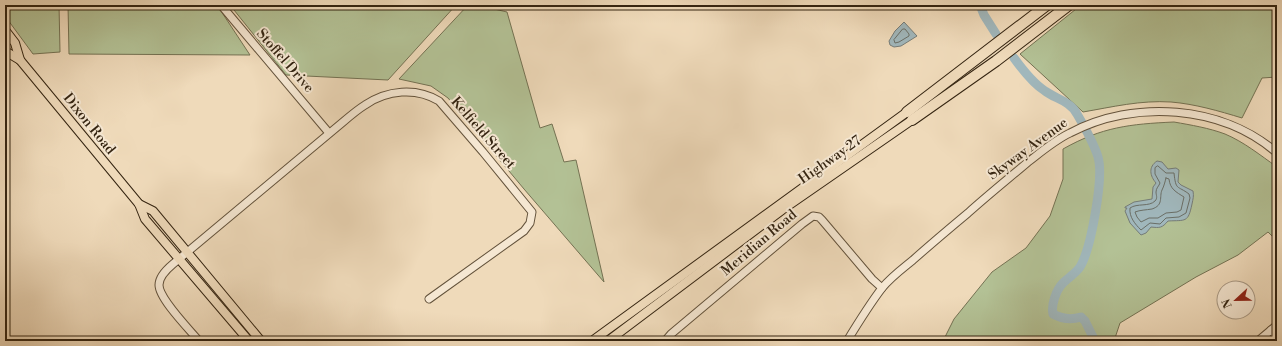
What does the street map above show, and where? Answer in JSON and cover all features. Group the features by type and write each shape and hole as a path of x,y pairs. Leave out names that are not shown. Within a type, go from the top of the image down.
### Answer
{"highway":[{"name":"Highway 27","path":"910,116 1047,5"},
{"name":"Highway 27","path":"910,116 989,65 1069,5"}],"main road":[{"name":"Dixon Road","path":"5,30 15,43 20,60"},
{"name":"Dixon Road","path":"5,51 20,60 139,204 145,219 247,341"},
{"name":"Highway 27","path":"592,341 910,116"},
{"name":"Highway 27","path":"608,341 910,116"},
{"name":"Dixon Road","path":"139,204 153,211 261,341"}],"street":[{"name":"Stoffel Drive","path":"221,5 233,21 330,133"},
{"name":"Kelfield Street","path":"200,341 162,295 160,282 163,275 178,259 330,133 366,104 383,95 410,92 431,96 439,101 532,212 530,222 524,231 429,298"},
{"name":"Skyway Avenue","path":"847,341 882,288 891,278 996,188 1068,133 1106,118 1143,111 1174,112 1225,123 1255,137 1277,153"},
{"name":"Meridian Road","path":"665,341 671,334 802,224 814,216 822,220 872,279 882,288"},
{"path":"1258,341 1274,327 1277,337"}],"green space":[{"path":"5,5 59,5 60,52 33,54 5,16"},
{"path":"68,5 217,5 250,55 69,54"},
{"path":"230,5 456,5 388,80 286,75"},
{"path":"468,5 477,5 507,12 540,128 552,124 564,162 576,160 604,282 448,98 431,86 399,79"},
{"path":"1081,5 1277,5 1277,77 1262,78 1242,118 1216,110 1171,102 1138,103 1083,112 1020,54"},
{"path":"1174,122 1206,128 1232,137 1277,167 1277,241 1268,232 1238,255 1196,277 1120,323 1114,341 943,341 954,319 992,272 1026,248 1050,216 1063,179 1063,149 1104,131 1144,124"}],"water":[{"path":"904,22 917,36 901,46 894,47 890,45 889,41 895,31"},
{"path":"1157,161 1162,162 1168,169 1176,168 1179,170 1178,182 1193,191 1192,204 1189,215 1185,219 1179,221 1168,221 1161,227 1151,227 1146,233 1141,235 1130,223 1125,211 1127,208 1125,207 1134,202 1152,199 1153,187 1156,183 1151,175 1151,169"}],"waterway":[{"path":"980,5 984,15 996,34"},
{"path":"1014,58 1024,71 1041,88 1071,106 1089,135 1098,157 1098,196 1092,230 1084,258 1080,267 1063,283 1058,290 1053,302 1053,314 1070,319 1081,317 1085,321 1095,341"}]}
